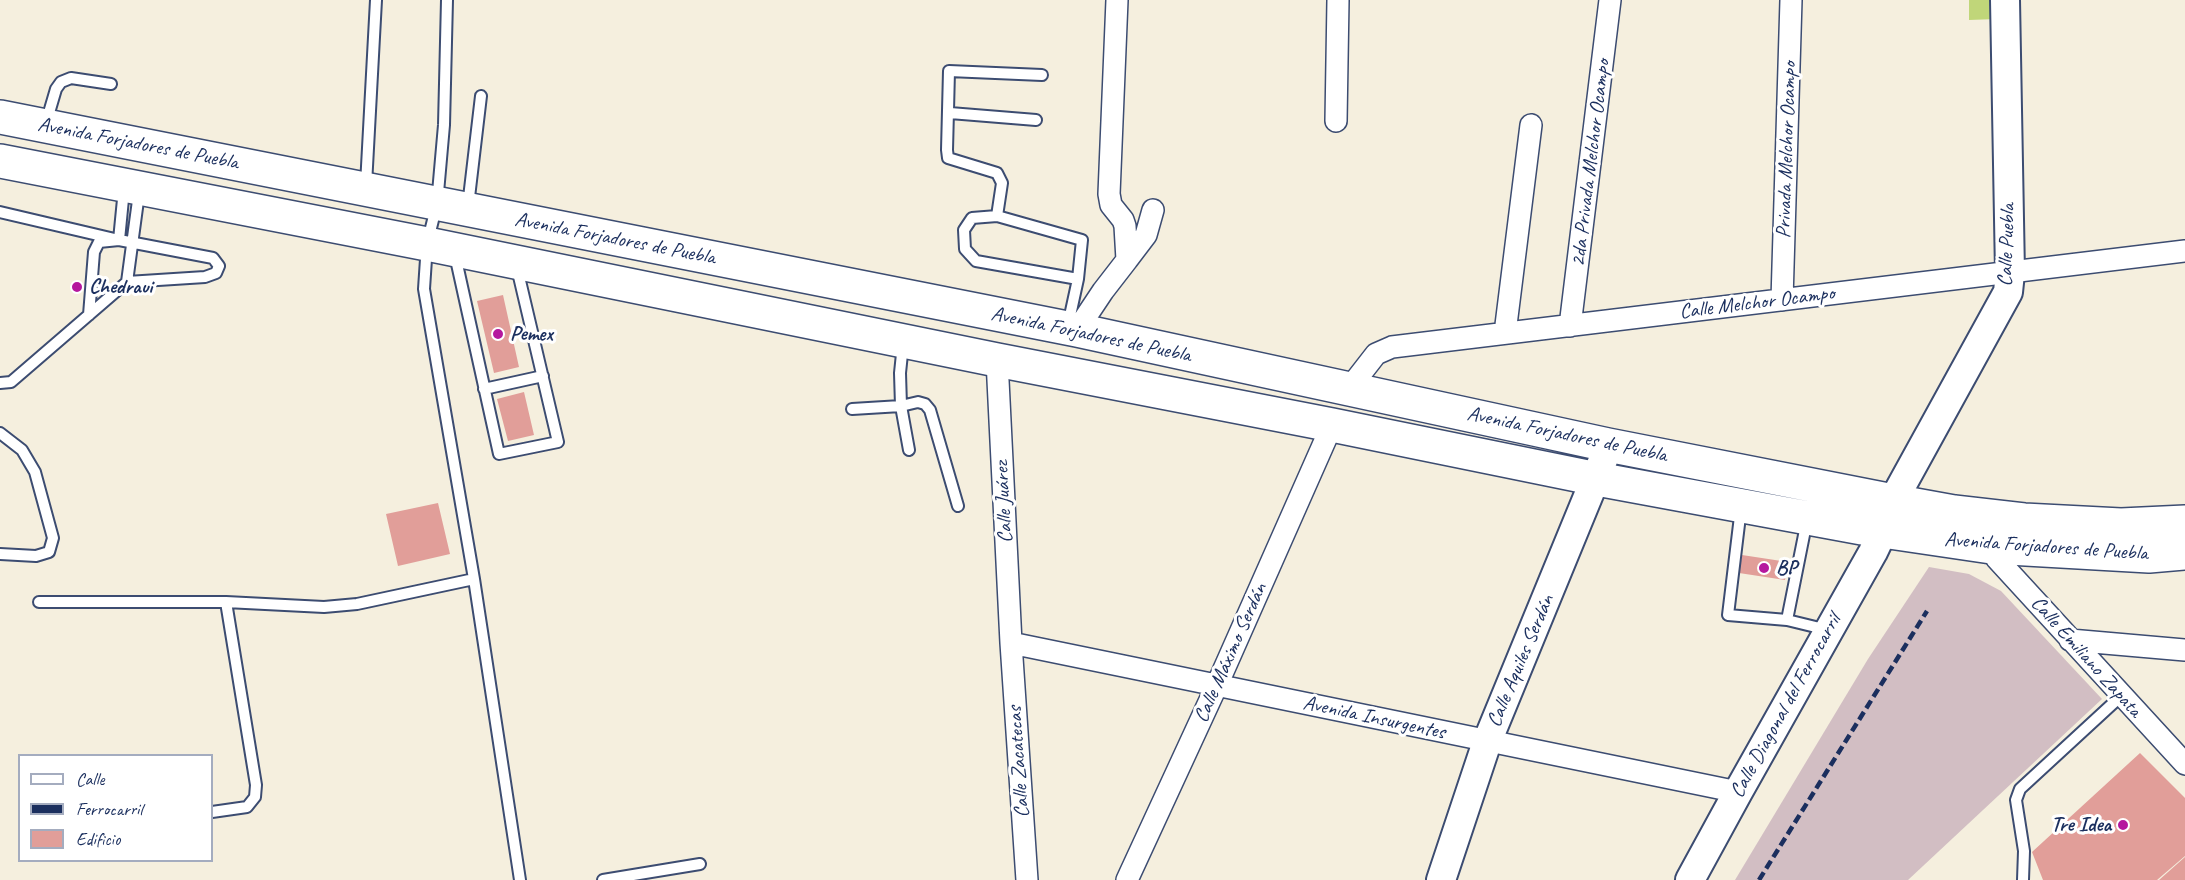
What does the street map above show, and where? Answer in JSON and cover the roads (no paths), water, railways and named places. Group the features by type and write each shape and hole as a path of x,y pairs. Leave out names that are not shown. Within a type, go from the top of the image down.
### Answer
{"main road":[{"name":"Calle Puebla","path":"1883,531 1893,501 2008,292 2010,273 2006,0"},
{"name":"Avenida Forjadores de Puebla","path":"0,117 1072,329 1608,445 1893,501 1954,512 2024,520 2121,525 2185,522"},
{"name":"Avenida Forjadores de Puebla","path":"0,161 440,246 997,360 1741,506 1991,547 2149,556 2185,553"},
{"name":"Calle Aquiles Serdán","path":"1441,880 1487,742 1597,479 1608,445"},
{"name":"Calle Diagonal del Ferrocarril","path":"1690,880 1883,531"}],"street":[{"path":"1117,0 1109,194 1111,205 1123,219 1125,226 1127,260"},
{"path":"1336,122 1338,0"},
{"name":"2da Privada Melchor Ocampo","path":"1570,326 1611,0"},
{"name":"Privada Melchor Ocampo","path":"1782,300 1791,0"},
{"path":"1505,333 1531,125"},
{"path":"1072,329 1146,235 1153,210"},
{"path":"2177,252 2185,240"},
{"name":"Calle Melchor Ocampo","path":"1348,390 1376,354 1384,349 2177,252"},
{"name":"Calle Juárez","path":"997,360 1011,643"},
{"name":"Calle Máximo Serdán","path":"1127,880 1217,685 1332,424"},
{"name":"Calle Emiliano Zapata","path":"1991,547 1997,559 2185,764"},
{"path":"2070,640 2185,650"},
{"name":"Avenida Insurgentes","path":"1011,643 1738,792"},
{"name":"Calle Zacatecas","path":"1011,643 1027,880"}],"lane":[{"path":"365,188 376,0"},
{"path":"447,0 444,125 452,207"},
{"path":"997,216 1002,183 997,173 948,158 949,71 1042,75"},
{"path":"45,126 56,89 61,82 71,78 111,84"},
{"path":"481,96 452,207 424,289 474,579 520,880"},
{"path":"950,113 1036,120"},
{"path":"127,282 125,241 132,187"},
{"path":"0,212 125,241 213,258 219,266 216,273 205,277 127,282 11,382 0,382"},
{"path":"1072,329 1078,279 1082,240 997,216 972,218 964,230 965,249 976,261 1078,279"},
{"path":"89,315 95,247 99,242 125,241"},
{"path":"440,246 484,390 499,454 558,442 516,262"},
{"path":"903,341 900,373 901,406 909,450"},
{"path":"484,390 543,376"},
{"path":"852,410 901,406 918,402 925,404 930,410 958,506"},
{"path":"0,433 22,450 35,472 53,538 49,552 36,556 0,554"},
{"path":"1741,506 1728,615 1787,620 1829,630"},
{"path":"1787,620 1808,518"},
{"path":"39,602 226,602 335,606 357,604 474,579"},
{"path":"213,812 247,807 255,797 256,785 226,602"},
{"path":"2023,880 2024,851 2016,800 2020,789 2121,696"},
{"path":"603,880 700,864"}],"railway":[{"path":"1759,880 1927,611"}],"place":[{"name":"Chedraui","path":"77,287"},
{"name":"Pemex","path":"498,334"},
{"name":"BP","path":"1764,568"},
{"name":"Tre Idea","path":"2123,825"}]}
